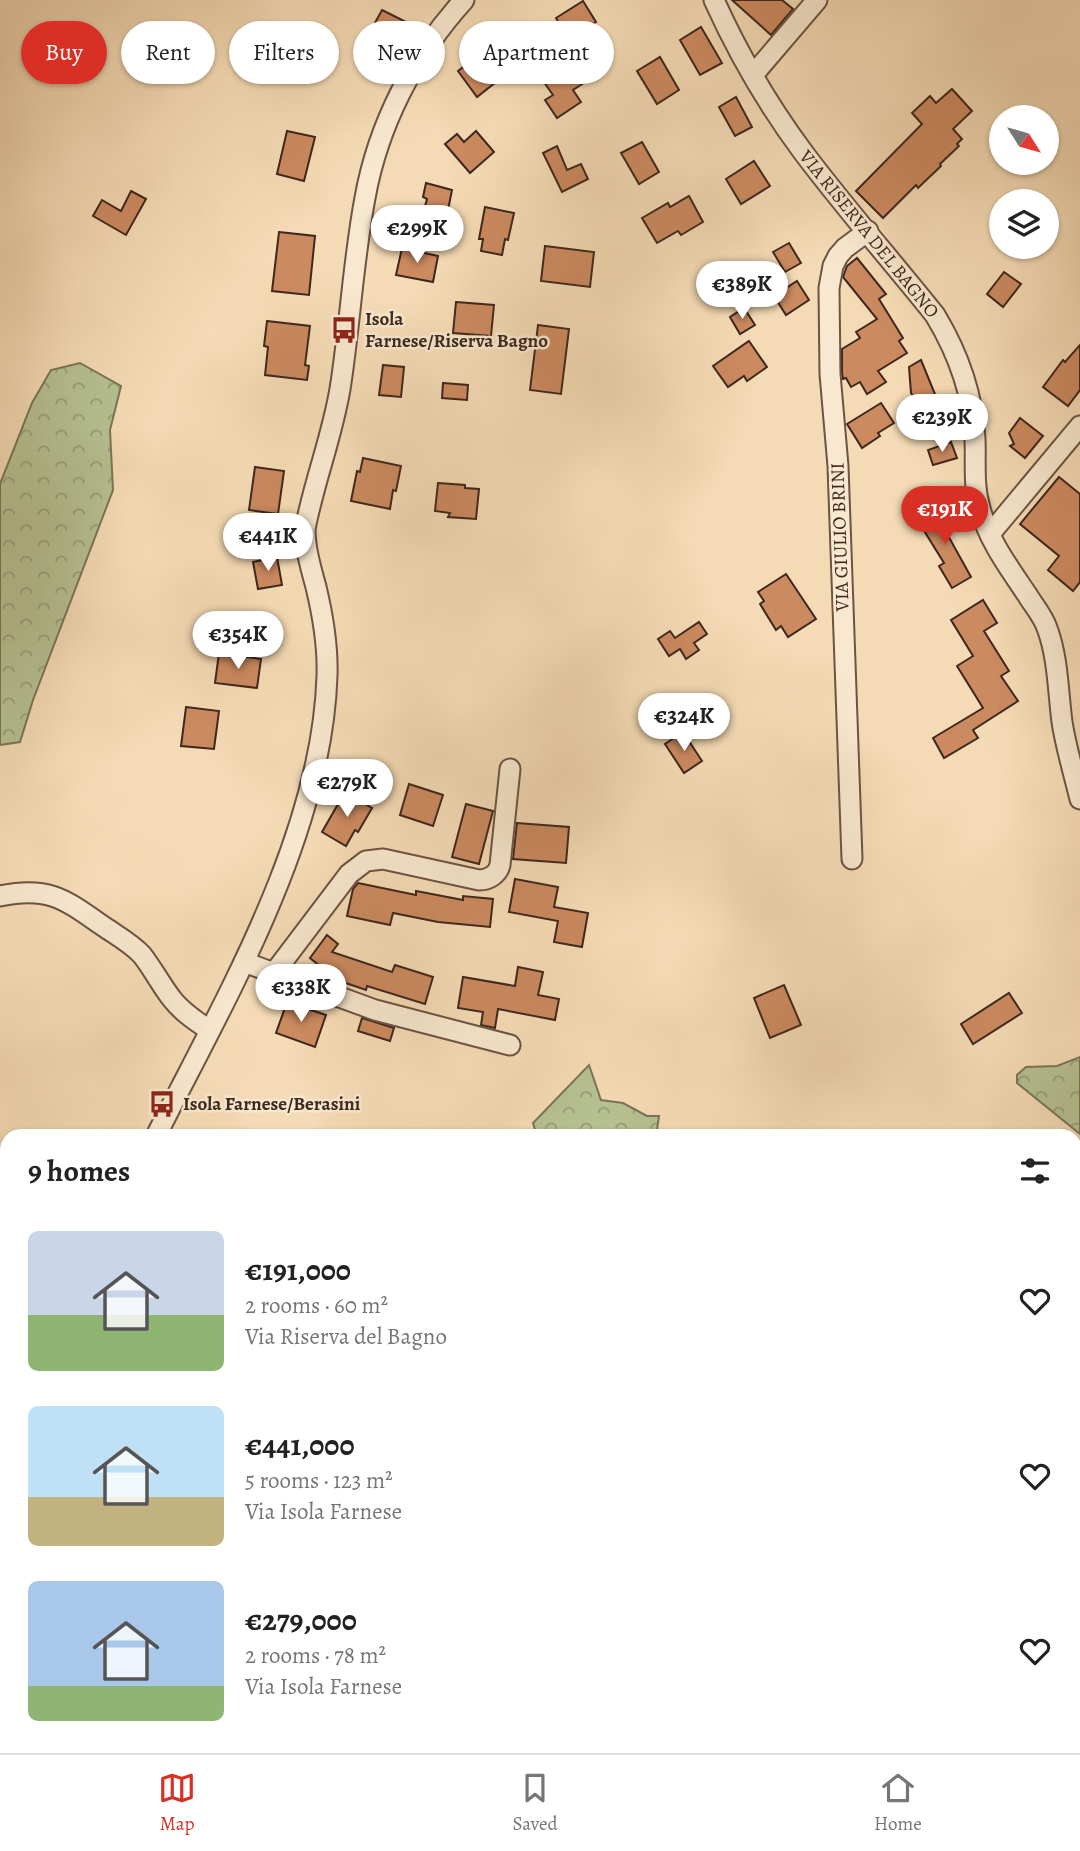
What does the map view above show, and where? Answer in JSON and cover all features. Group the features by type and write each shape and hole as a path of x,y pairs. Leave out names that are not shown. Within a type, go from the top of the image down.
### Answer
{"street":[{"path":"160,1129 244,962 298,825 314,770 328,672 326,639 305,529 339,391 362,212 379,145 400,94 429,43 464,0"},
{"name":"VIA RISERVA DEL BAGNO","path":"714,0 765,97 803,151 935,314 948,337 970,396 974,419 976,495 980,511 990,534 1048,630 1055,660 1063,726 1080,799"},
{"path":"753,75 817,0"},
{"name":"VIA GIULIO BRINI","path":"852,859 838,466 830,374 829,288 832,266 838,256 868,231"},
{"path":"990,534 1080,426"},
{"path":"1063,726 1080,740"},
{"path":"274,973 359,864 383,859 479,880 496,873 500,864 510,769"},
{"path":"0,896 31,891 68,902 133,946 173,1000 209,1030"},
{"path":"244,962 375,1010 510,1045"}],"green space":[{"path":"80,363 121,386 110,430 113,490 33,700 20,742 0,745 0,484 32,403 51,370"},
{"path":"1080,1057 1080,1129 1074,1129 1017,1083 1017,1075 1026,1067 1057,1066"},
{"path":"589,1065 601,1100 623,1103 647,1116 659,1116 657,1129 535,1129 533,1123"}],"building":[{"path":"732,0 782,0 793,9 771,35"},
{"path":"583,1 595,21 558,21 556,18"},
{"path":"382,10 404,21 376,21"},
{"path":"701,27 722,63 700,75 680,40"},
{"path":"660,57 679,90 657,104 637,71"},
{"path":"468,84 493,84 477,97"},
{"path":"545,84 582,84 573,90 581,102 557,118 545,100 553,95"},
{"path":"952,89 972,111 953,129 962,139 957,144 959,146 918,188 916,185 883,218 856,191 922,124 912,113 930,96 936,103"},
{"path":"736,97 752,127 735,136 719,107"},
{"path":"287,131 315,137 304,181 277,174"},
{"path":"476,131 494,152 470,173 445,144 457,134 464,142"},
{"path":"642,142 659,172 639,184 621,153"},
{"path":"557,146 567,170 581,164 588,179 562,192 543,153"},
{"path":"754,161 770,186 741,204 726,179"},
{"path":"426,183 452,190 444,230 420,224 427,199 423,197"},
{"path":"131,191 146,199 126,235 93,216 102,200 121,211"},
{"path":"689,196 703,222 681,235 678,231 657,243 642,218 668,203 670,207"},
{"path":"485,207 514,213 502,255 481,251 483,239 479,239"},
{"path":"279,232 315,236 309,295 272,291"},
{"path":"789,243 801,263 785,272 773,252"},
{"path":"545,246 594,252 590,287 541,281"},
{"path":"402,248 438,256 433,282 396,275"},
{"path":"857,258 886,294 879,299 903,338 899,341 907,353 878,371 886,382 867,394 860,382 851,387 846,378 843,379 842,373 842,349 860,338 856,332 877,319 843,277 847,266"},
{"path":"1004,272 1021,284 1003,307 987,294"},
{"path":"797,281 809,300 786,315 774,296"},
{"path":"456,302 494,305 491,336 453,333"},
{"path":"744,308 755,325 740,334 730,317"},
{"path":"267,321 310,326 305,365 309,366 307,380 265,375"},
{"path":"538,325 569,329 561,394 530,390"},
{"path":"749,341 767,367 747,381 744,376 728,387 713,366"},
{"path":"1080,345 1080,390 1068,406 1043,387 1063,360 1065,362"},
{"path":"921,360 937,399 921,408 911,393 909,367"},
{"path":"383,365 404,367 401,397 379,395"},
{"path":"443,383 468,385 467,400 442,398"},
{"path":"881,403 894,423 862,448 847,424"},
{"path":"1020,418 1043,436 1025,458 1010,446 1014,444 1009,433"},
{"path":"951,442 957,458 933,465 928,450"},
{"path":"363,458 401,466 390,509 351,501 357,471 360,472"},
{"path":"255,467 284,471 278,514 249,510"},
{"path":"1059,477 1080,494 1080,582 1073,591 1048,570 1059,556 1020,524"},
{"path":"438,483 479,489 476,519 448,517 450,513 435,511"},
{"path":"942,506 955,527 946,532 971,577 952,588 939,566 944,563 918,521"},
{"path":"277,557 282,585 258,589 253,562"},
{"path":"786,574 816,619 788,637 781,626 776,630 760,604 764,601 758,592"},
{"path":"983,600 997,623 984,631 1009,671 1001,676 1018,701 973,730 978,738 944,758 933,738 983,708 957,666 973,656 951,620"},
{"path":"699,622 707,634 694,643 699,650 686,659 680,649 669,656 658,639 670,631 675,638"},
{"path":"219,653 261,659 257,688 215,683"},
{"path":"186,707 219,711 214,749 181,746"},
{"path":"683,732 702,761 684,773 665,744"},
{"path":"409,784 443,795 433,826 400,815"},
{"path":"345,792 372,808 346,846 322,832"},
{"path":"466,804 493,811 479,864 452,857"},
{"path":"517,823 569,827 566,863 513,859"},
{"path":"515,879 558,887 554,907 588,913 582,947 554,942 558,921 509,912"},
{"path":"358,883 416,895 416,891 463,900 463,896 493,899 490,927 438,922 393,913 390,925 347,916 353,889"},
{"path":"327,935 338,944 332,952 392,972 395,965 433,977 425,1004 367,986 366,990 337,980 310,958"},
{"path":"518,967 543,972 538,995 559,999 555,1020 498,1009 495,1028 481,1025 483,1012 458,1008 463,977 515,986"},
{"path":"784,985 801,1025 770,1038 754,998"},
{"path":"1009,993 1022,1013 973,1044 961,1024"},
{"path":"287,1002 326,1015 315,1047 276,1033"},
{"path":"362,1018 394,1028 390,1041 358,1031"}],"place":[{"name":"Isola Farnese/Riserva Bagno","path":"344,330"},
{"name":"Isola Farnese/Berasini","path":"162,1104"}]}
